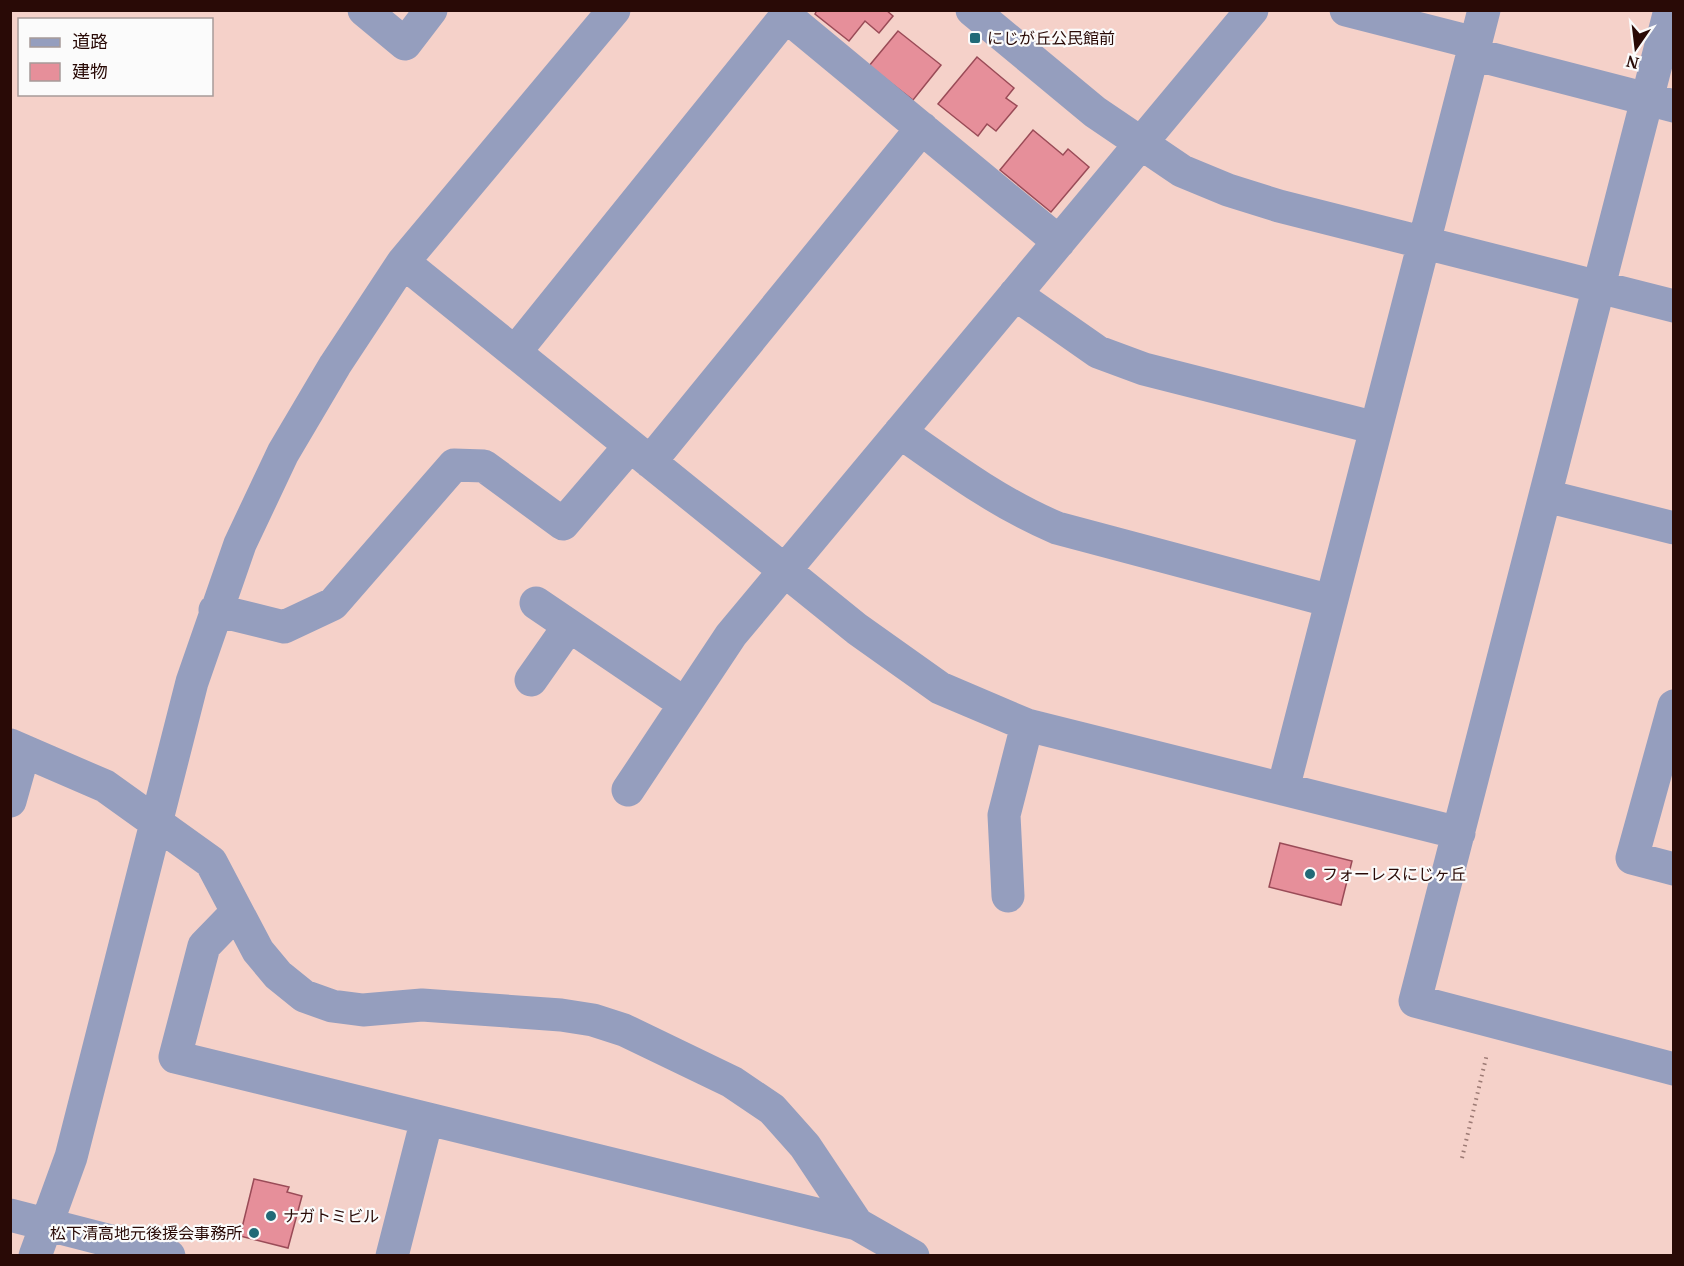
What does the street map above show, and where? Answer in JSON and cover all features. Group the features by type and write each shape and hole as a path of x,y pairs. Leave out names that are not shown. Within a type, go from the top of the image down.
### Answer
{"street":[{"path":"364,10 405,44 431,10"},
{"path":"35,1256 48,1225 70,1157 192,682 215,610 240,544 283,453 335,365 403,261 614,10"},
{"path":"972,10 1095,112 1182,171 1228,190 1279,206 1674,306"},
{"path":"628,790 731,635 1251,10"},
{"path":"1346,10 1660,103"},
{"path":"1283,789 1484,10"},
{"path":"1670,10 1660,103 1599,287 1415,1001 1674,1069"},
{"path":"515,352 786,16 1059,242"},
{"path":"215,610 284,627 333,604 454,465 483,466 562,524 640,454 922,128"},
{"path":"403,261 857,629 940,688 1027,725 1459,833"},
{"path":"1015,294 1098,352 1125,363 1376,428"},
{"path":"900,432 982,489 1022,513 1057,528 1331,601"},
{"path":"1546,496 1674,528"},
{"path":"536,603 685,704"},
{"path":"531,680 569,626"},
{"path":"1674,706 1632,858 1674,869"},
{"path":"1008,896 1004,815 1027,725"},
{"path":"10,801 17,748 105,786 211,862 258,951 278,975 304,996 332,1006 363,1011 422,1005 561,1015 592,1020 624,1030 732,1082 772,1109 789,1126 806,1146 857,1224"},
{"path":"237,912 204,946 175,1057 857,1224 913,1256"},
{"path":"392,1256 427,1119"},
{"path":"10,1215 169,1256"}],"path":[{"path":"1462,1158 1495,1022"}],"building":[{"path":"817,10 886,10 893,16 879,33 865,21 849,41 815,14"},
{"path":"898,31 941,65 913,100 869,66"},
{"path":"977,57 1014,88 1006,98 1017,106 996,131 987,124 978,136 938,104"},
{"path":"1033,130 1063,155 1068,149 1089,167 1051,212 1000,170"},
{"name":"フォーレスにじヶ丘","path":"1280,843 1352,861 1341,905 1269,887"},
{"name":"ナガトミビル","path":"254,1179 289,1187 287,1192 302,1196 288,1248 240,1236"}],"place":[{"name":"にじが丘公民館前","path":"975,38"},
{"name":"フォーレスにじヶ丘","path":"1310,874"},
{"name":"ナガトミビル","path":"271,1216"},
{"name":"松下清高地元後援会事務所","path":"254,1233"}]}
